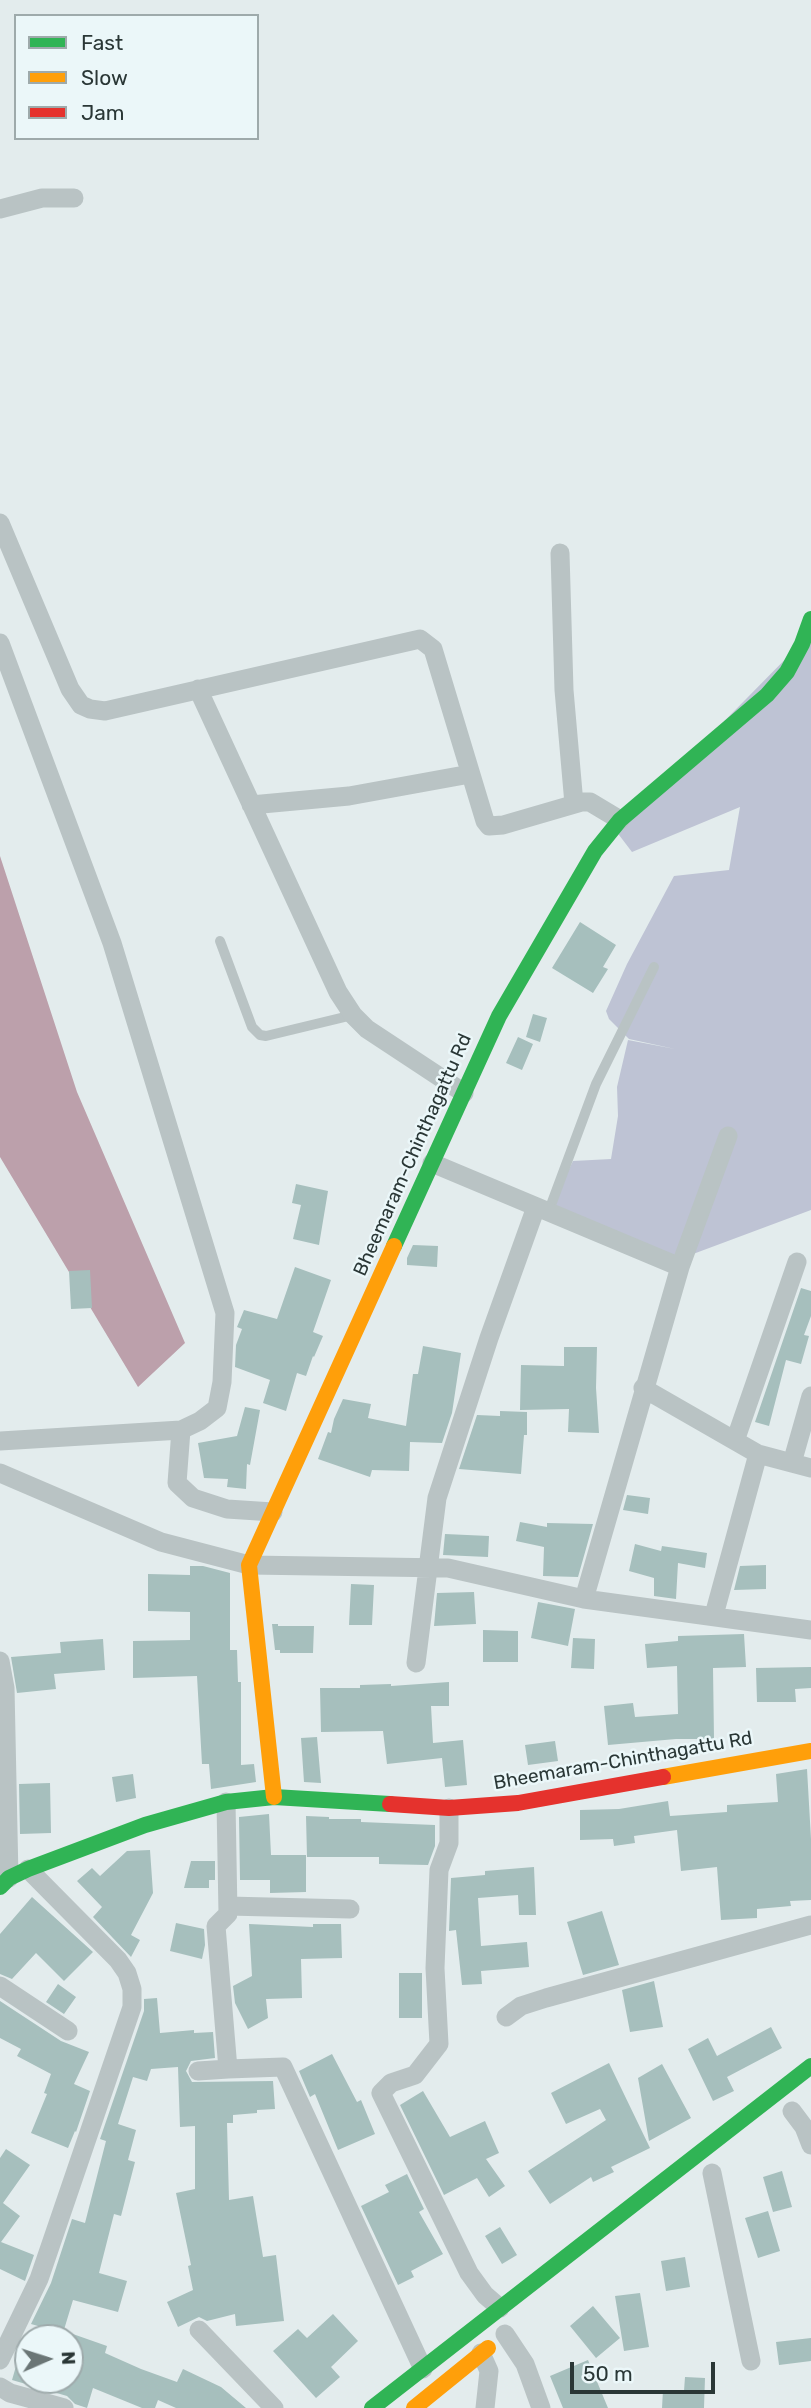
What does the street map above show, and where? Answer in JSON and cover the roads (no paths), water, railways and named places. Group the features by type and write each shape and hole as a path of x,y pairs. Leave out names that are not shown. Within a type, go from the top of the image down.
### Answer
{"main road":[{"name":"Bheemaram-Chinthagattu Rd","path":"249,1565 499,1016 574,884 595,851 620,820 767,695 786,672 802,644 811,619"},
{"path":"249,1565 274,1797"},
{"name":"Bheemaram-Chinthagattu Rd","path":"4,1882 28,1869 145,1825 226,1802 274,1797 449,1808 518,1803 811,1751"},
{"path":"372,2408 811,2066"},
{"path":"414,2408 510,2330"}],"street":[{"path":"0,209 42,198 74,198"},
{"path":"0,523 70,690 81,705 105,710 420,639 433,649 470,774 489,826 503,825 574,804 590,802 620,820"},
{"path":"560,553 564,690 574,804"},
{"path":"0,643 112,943 225,1313 222,1382 216,1408 200,1421 181,1430 0,1441"},
{"path":"198,689 338,992 353,1015 388,1044 464,1093"},
{"path":"251,805 349,796 470,774"},
{"path":"583,1599 680,1267 728,1136"},
{"path":"432,1163 680,1267"},
{"path":"416,1663 437,1498 489,1338 542,1210"},
{"path":"735,1441 797,1262"},
{"path":"643,1388 758,1454 811,1468"},
{"path":"792,1463 811,1396"},
{"path":"181,1430 177,1483 194,1498 227,1509 273,1513"},
{"path":"714,1615 758,1454"},
{"path":"0,1473 160,1542 249,1565 448,1568 583,1599 811,1630"},
{"path":"0,1661 5,1688 4,1882"},
{"path":"226,1802 228,1914 216,1926 228,2069"},
{"path":"449,1808 449,1843 439,1870 435,1968 439,2044 415,2076 391,2083 381,2093 470,2273 485,2295 500,2308"},
{"path":"0,2360 39,2279 132,2007 132,1989 127,1973 118,1960 28,1869"},
{"path":"228,1906 350,1909"},
{"path":"506,2017 522,2007 546,1998 811,1925"},
{"path":"0,1986 68,2031"},
{"path":"198,2071 283,2067 423,2369"},
{"path":"792,2111 804,2127 811,2145"},
{"path":"712,2174 751,2361"},
{"path":"199,2330 274,2408"},
{"path":"510,2330 541,2408"},
{"path":"481,2353 488,2371 485,2408"},
{"path":"0,2387 9,2393 64,2408"}],"lane":[{"path":"220,940 253,1027 260,1035 266,1036 353,1015"},
{"path":"542,1210 596,1084 654,967"}]}
